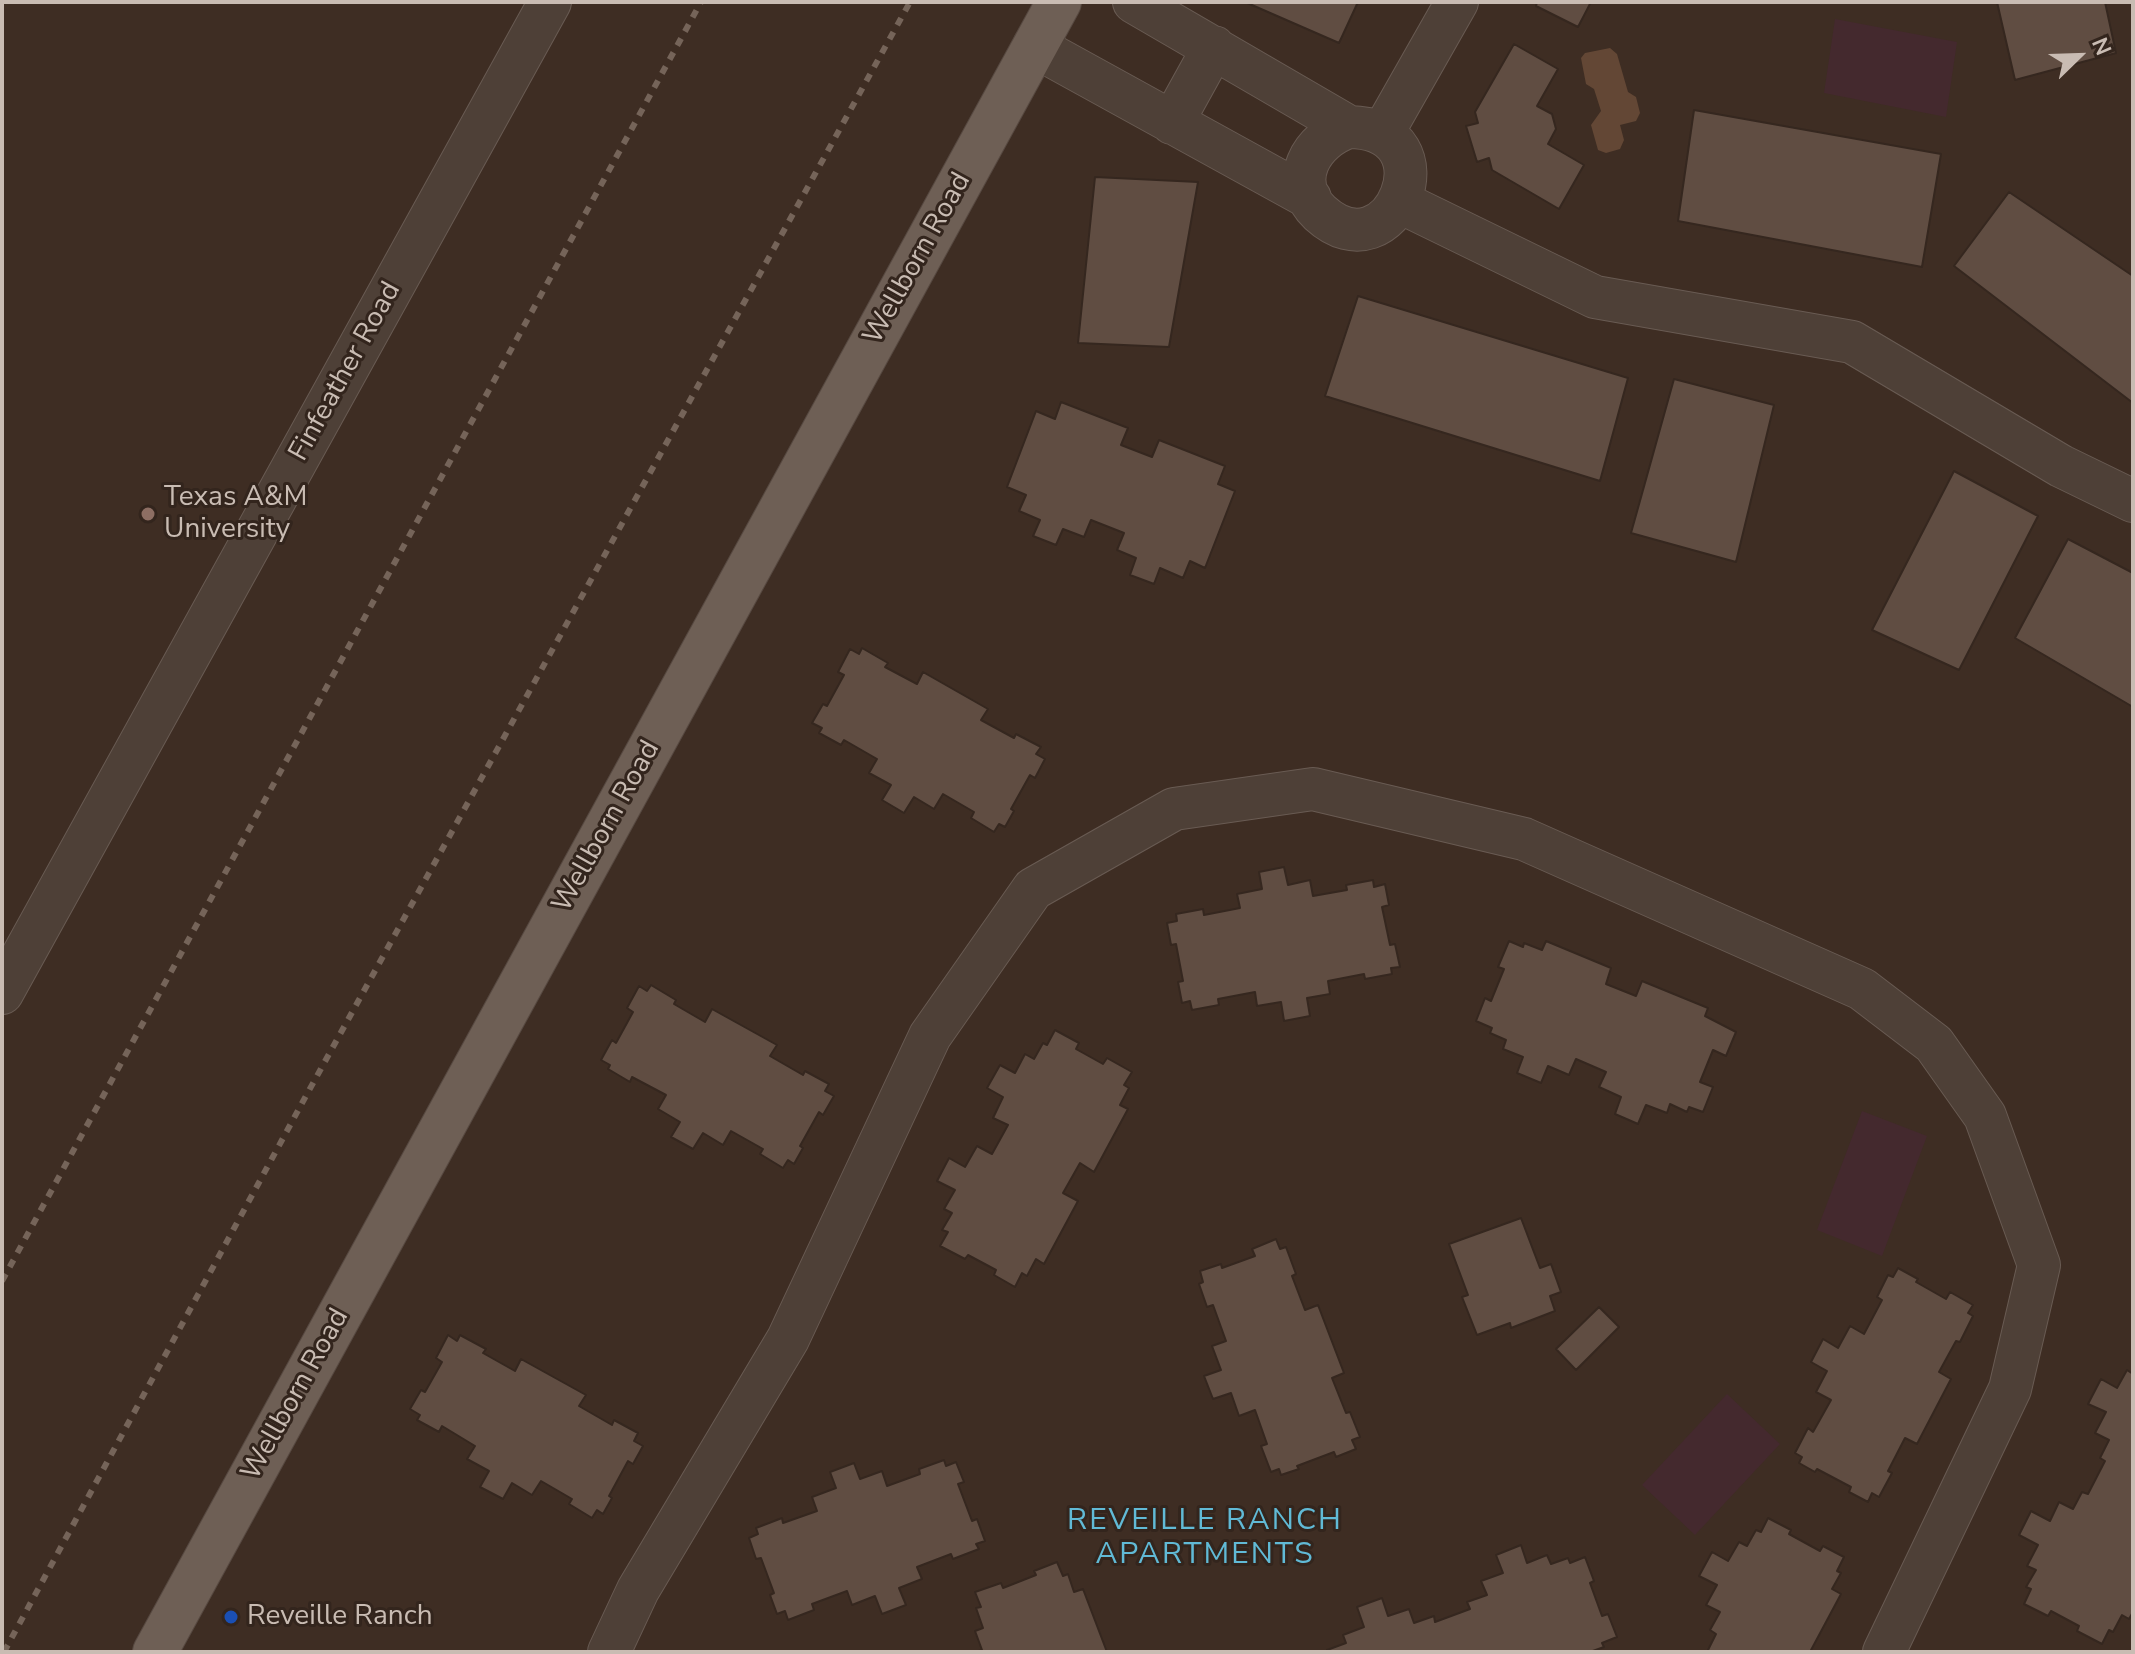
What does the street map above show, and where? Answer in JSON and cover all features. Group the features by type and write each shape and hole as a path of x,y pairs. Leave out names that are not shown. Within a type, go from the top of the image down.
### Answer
{"main road":[{"name":"Wellborn Road","path":"155,1652 1059,2"}],"street":[{"name":"Finfeather Road","path":"2,993 550,2"},
{"path":"1134,2 1393,144 1402,157 1406,172 1400,202 1382,220 1358,228 1334,223 1316,208 1306,183 1307,167 1312,153 1334,132 1365,131"},
{"path":"1365,131 1457,2"},
{"path":"1034,46 1310,198"},
{"path":"1172,123 1214,47"},
{"path":"1400,202 1595,297 1852,342 2061,466 2133,501"},
{"path":"609,1652 638,1590 788,1339 930,1036 1033,889 1174,809 1313,789 1524,839 1862,989 1934,1044 1985,1116 2039,1265 2010,1389 1884,1652"}],"shaded area":[{"path":"1835,19 1957,42 1946,117 1824,93"},
{"path":"1610,48 1617,54 1628,92 1636,97 1640,113 1636,121 1620,125 1624,140 1620,149 1606,153 1598,150 1591,125 1601,111 1594,89 1586,84 1581,58 1585,53"},
{"path":"1862,1111 1927,1136 1882,1256 1817,1230"},
{"path":"1727,1394 1780,1444 1695,1535 1642,1485"}],"building":[{"path":"1245,2 1358,2 1339,43"},
{"path":"1537,2 1591,2 1578,27 1536,6"},
{"path":"1997,2 2105,2 2116,53 2015,80"},
{"path":"1514,44 1558,69 1537,106 1552,114 1556,129 1548,144 1584,165 1559,209 1492,170 1489,158 1477,162 1466,126 1478,123 1475,112"},
{"path":"1694,110 1941,154 1922,267 1678,221"},
{"path":"1095,177 1198,182 1169,347 1078,343"},
{"path":"2009,192 2133,276 2133,403 1954,266"},
{"path":"1358,296 1628,378 1600,481 1325,396"},
{"path":"1674,379 1774,405 1736,562 1631,533"},
{"path":"1061,402 1128,428 1121,445 1152,457 1159,440 1225,466 1218,484 1235,491 1205,568 1190,561 1183,578 1160,568 1154,584 1130,575 1136,558 1117,550 1124,533 1091,520 1084,537 1063,529 1056,545 1033,536 1040,520 1019,511 1026,495 1007,487 1036,411 1055,419"},
{"path":"1954,471 2038,516 1959,670 1872,630"},
{"path":"2068,539 2133,573 2133,707 2015,638"},
{"path":"862,648 888,663 885,667 917,684 923,672 988,709 981,720 1014,738 1016,734 1041,747 1036,754 1045,759 1035,778 1030,775 1005,827 999,824 994,832 971,818 974,812 943,794 934,809 914,797 904,813 882,800 891,785 869,773 877,759 844,740 841,745 819,733 822,728 812,723 823,704 827,706 844,675 838,672 850,649 859,654"},
{"path":"1284,867 1288,885 1310,880 1313,896 1347,890 1346,885 1373,880 1374,887 1385,884 1389,905 1382,907 1390,945 1395,944 1400,967 1391,968 1392,974 1365,979 1364,974 1328,981 1330,994 1307,998 1310,1016 1284,1021 1281,1002 1257,1006 1255,992 1218,999 1219,1005 1192,1010 1190,1001 1182,1003 1178,982 1183,981 1176,944 1171,945 1167,923 1177,921 1176,914 1203,909 1204,915 1240,908 1237,894 1262,889 1259,872"},
{"path":"1509,941 1542,950 1546,941 1611,968 1606,984 1636,996 1642,981 1708,1008 1705,1016 1736,1032 1726,1056 1713,1050 1700,1082 1713,1087 1703,1112 1689,1107 1687,1112 1670,1104 1667,1113 1646,1105 1638,1124 1615,1114 1621,1097 1599,1087 1606,1072 1576,1059 1569,1075 1548,1066 1541,1083 1517,1073 1523,1057 1503,1049 1506,1040 1490,1033 1492,1028 1476,1021 1485,998 1491,1001 1504,969 1498,967"},
{"path":"651,985 676,1000 674,1004 705,1022 712,1009 777,1045 770,1056 803,1075 805,1071 829,1084 825,1091 834,1096 823,1115 819,1112 794,1164 788,1160 783,1168 760,1154 763,1149 731,1131 723,1145 703,1133 693,1149 671,1137 680,1122 658,1109 666,1095 632,1077 630,1082 608,1069 610,1065 601,1060 612,1040 616,1043 633,1012 627,1008 639,986 647,991"},
{"path":"1055,1030 1079,1043 1076,1049 1103,1064 1107,1058 1132,1072 1124,1085 1129,1088 1120,1105 1128,1109 1094,1172 1080,1163 1063,1193 1078,1201 1044,1264 1036,1259 1027,1276 1022,1273 1015,1287 994,1275 996,1270 968,1255 965,1259 940,1246 948,1232 942,1230 952,1213 944,1209 955,1190 937,1181 949,1158 965,1167 977,1146 992,1154 1008,1125 993,1118 1003,1097 987,1088 1000,1065 1015,1073 1025,1054 1034,1059"},
{"path":"1521,1218 1540,1268 1551,1264 1561,1292 1550,1296 1555,1311 1511,1328 1510,1323 1477,1335 1462,1297 1468,1295 1449,1244"},
{"path":"1276,1239 1280,1249 1286,1247 1296,1274 1292,1276 1305,1310 1318,1305 1344,1373 1332,1378 1360,1437 1352,1440 1356,1449 1336,1457 1334,1452 1281,1475 1279,1469 1271,1472 1261,1446 1267,1444 1255,1410 1239,1416 1231,1393 1213,1399 1204,1376 1221,1370 1212,1346 1226,1341 1213,1305 1207,1307 1199,1284 1203,1282 1200,1271 1221,1264 1222,1268 1255,1256 1252,1249"},
{"path":"1898,1268 1946,1299 1950,1292 1973,1305 1968,1313 1973,1316 1939,1372 1951,1379 1917,1444 1905,1438 1879,1497 1872,1493 1868,1502 1849,1492 1851,1487 1799,1463 1802,1457 1795,1453 1808,1428 1813,1432 1831,1400 1816,1392 1827,1371 1811,1362 1823,1339 1838,1348 1850,1326 1864,1334 1882,1300 1877,1297 1888,1275 1893,1277"},
{"path":"1599,1307 1619,1327 1576,1370 1556,1349"},
{"path":"448,1335 457,1341 460,1335 486,1349 483,1353 515,1371 521,1359 586,1395 579,1406 612,1425 614,1420 638,1433 634,1441 643,1446 633,1464 628,1461 603,1514 597,1510 592,1518 569,1504 572,1499 541,1481 532,1495 512,1483 503,1499 480,1487 489,1471 467,1459 475,1446 442,1426 439,1432 417,1420 420,1415 410,1409 421,1390 425,1392 442,1362 436,1358"},
{"path":"2127,1370 2133,1374 2133,1612 2129,1619 2122,1615 2102,1644 2077,1631 2079,1626 2051,1611 2048,1616 2024,1604 2031,1589 2026,1587 2036,1570 2027,1566 2038,1545 2019,1535 2031,1511 2050,1521 2059,1502 2073,1509 2082,1492 2088,1494 2105,1461 2100,1458 2109,1440 2095,1433 2106,1412 2088,1404 2101,1379 2117,1388"},
{"path":"944,1460 946,1466 956,1462 964,1482 958,1484 972,1521 977,1519 985,1541 976,1544 979,1549 953,1559 951,1554 917,1567 922,1579 899,1588 906,1605 882,1614 875,1596 852,1605 847,1591 812,1604 814,1610 788,1620 785,1611 777,1614 770,1595 774,1593 761,1558 756,1559 749,1538 758,1534 756,1528 782,1518 783,1523 817,1511 812,1497 836,1488 830,1472 854,1463 860,1479 882,1471 887,1486 920,1474 919,1469"},
{"path":"1768,1518 1820,1551 1823,1546 1844,1557 1837,1571 1841,1573 1832,1589 1841,1594 1810,1652 1707,1652 1716,1634 1710,1630 1720,1612 1706,1605 1717,1585 1699,1576 1712,1552 1728,1561 1739,1542 1747,1546 1756,1530 1761,1532"},
{"path":"1521,1545 1527,1563 1547,1555 1551,1564 1568,1558 1570,1563 1585,1557 1602,1616 1608,1614 1617,1637 1602,1643 1604,1647 1590,1652 1328,1652 1346,1643 1343,1635 1364,1627 1357,1607 1382,1598 1388,1616 1409,1609 1414,1623 1434,1616 1435,1622 1470,1609 1467,1602 1487,1595 1481,1581 1503,1573 1496,1555"},
{"path":"1057,1562 1063,1576 1068,1574 1074,1592 1083,1589 1107,1652 975,1652 982,1650 975,1631 983,1628 976,1608 981,1607 975,1592 1001,1583 1003,1588 1036,1575 1034,1571"}],"railway":[{"path":"2,1281 701,2"},
{"path":"4,1652 307,1094 910,2"}],"place":[{"name":"Texas A&M University","path":"148,514"},
{"name":"Reveille Ranch","path":"231,1617"}],"district":[{"name":"REVEILLE RANCH APARTMENTS","path":"1205,1539"}]}
